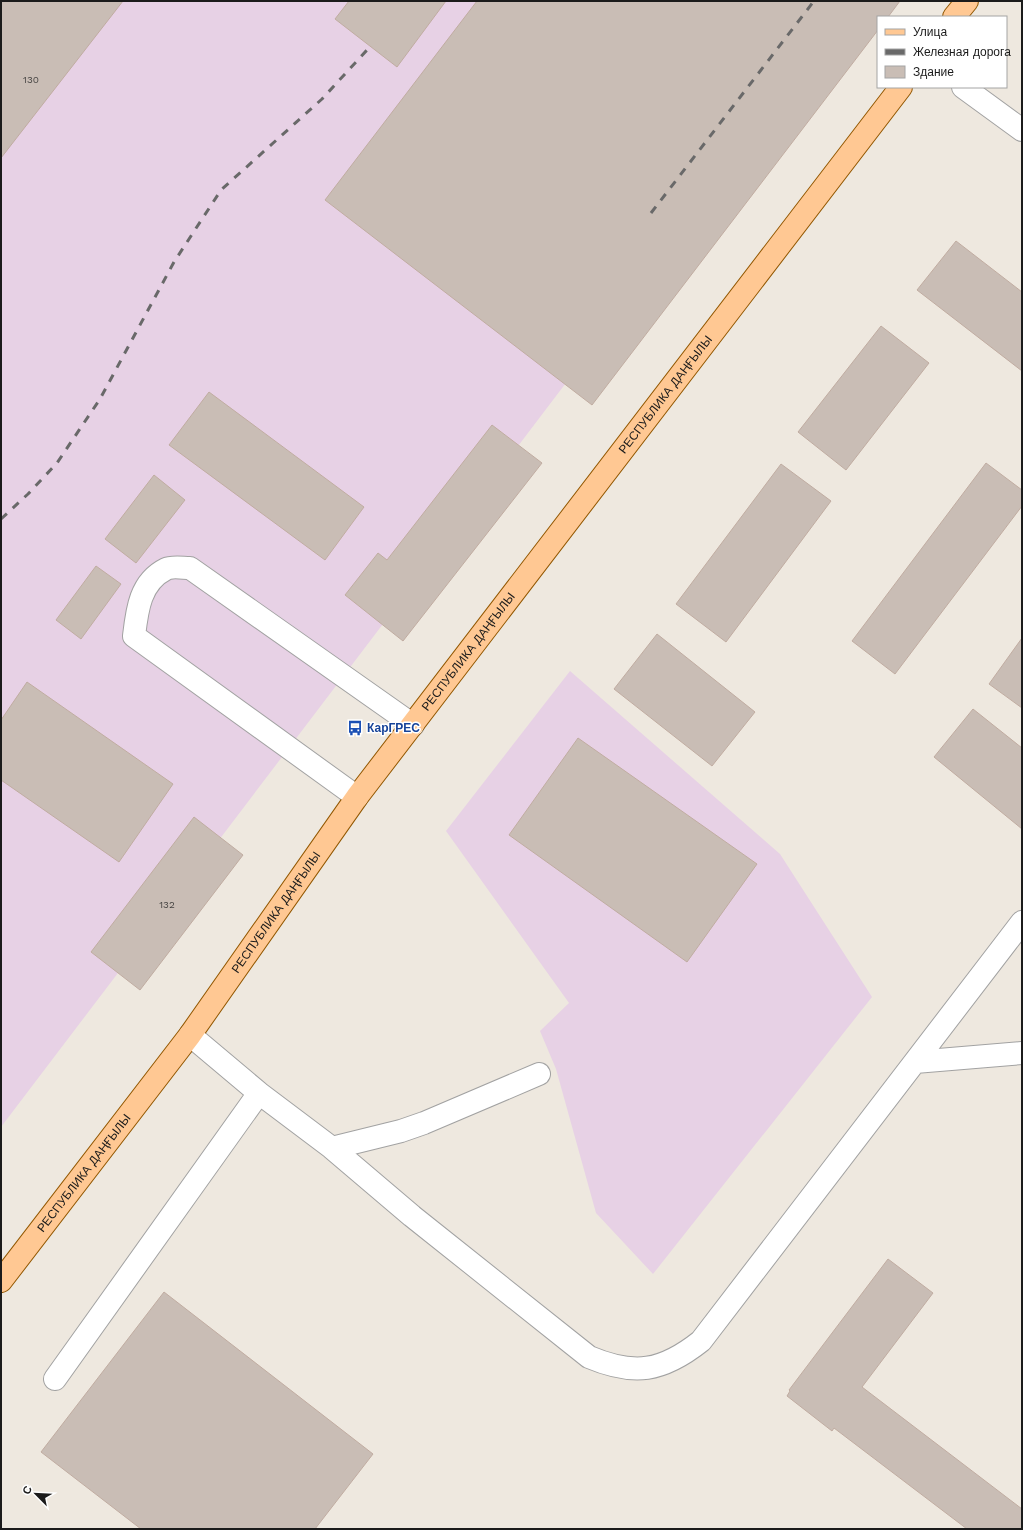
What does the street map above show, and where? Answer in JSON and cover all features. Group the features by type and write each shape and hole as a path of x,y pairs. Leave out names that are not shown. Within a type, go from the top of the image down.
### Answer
{"main road":[{"path":"955,16 967,1"},
{"name":"РЕСПУБЛИКА ДАҢҒЫЛЫ","path":"1,1281 190,1035 357,797 900,88"}],"street":[{"path":"964,88 1022,130"},
{"path":"357,797 134,636 138,605 148,582 167,568 190,568 412,725"},
{"path":"190,1035 259,1093 332,1148 418,1220 589,1357 610,1366 626,1369 645,1368 666,1363 686,1353 701,1342 1022,922"},
{"path":"915,1062 1022,1053"},
{"path":"332,1148 401,1131 424,1123 539,1074"},
{"path":"55,1379 259,1093"}],"shaded area":[{"path":"1,1 856,1 1,1127"},
{"path":"570,671 780,854 872,997 653,1274 596,1213 556,1069 540,1031 569,1003 446,831"}],"building":[{"path":"1,1 123,1 1,158"},
{"path":"349,1 446,1 397,67 335,19"},
{"path":"477,1 900,1 889,16 877,16 877,31 592,405 325,200"},
{"path":"956,241 1022,292 1022,371 917,290"},
{"path":"881,326 929,363 846,470 798,432"},
{"path":"209,392 364,507 325,560 169,445"},
{"path":"492,425 542,463 403,641 345,595 378,553 387,560"},
{"path":"986,463 1022,490 1022,506 895,674 852,641"},
{"path":"781,464 831,501 726,642 676,604"},
{"path":"154,475 185,500 136,563 105,539"},
{"path":"96,566 121,584 81,639 56,620"},
{"path":"657,634 755,712 712,766 614,689"},
{"path":"1022,638 1022,708 989,684"},
{"path":"27,682 173,784 119,862 1,780 1,720"},
{"path":"973,709 1022,748 1022,829 934,757"},
{"path":"578,738 757,864 687,962 509,835"},
{"path":"194,817 243,855 140,990 91,952"},
{"path":"888,1259 933,1293 862,1387 1022,1509 1022,1529 967,1529 834,1428 832,1431 787,1396 790,1391 789,1390"},
{"path":"164,1292 373,1454 315,1529 141,1529 41,1452"}],"railway":[{"path":"651,213 814,1"},
{"path":"1,519 28,494 57,463 100,399 174,262 221,190 322,99 367,50"}],"place":[{"name":"КарГРЕС","path":"355,728"}]}
